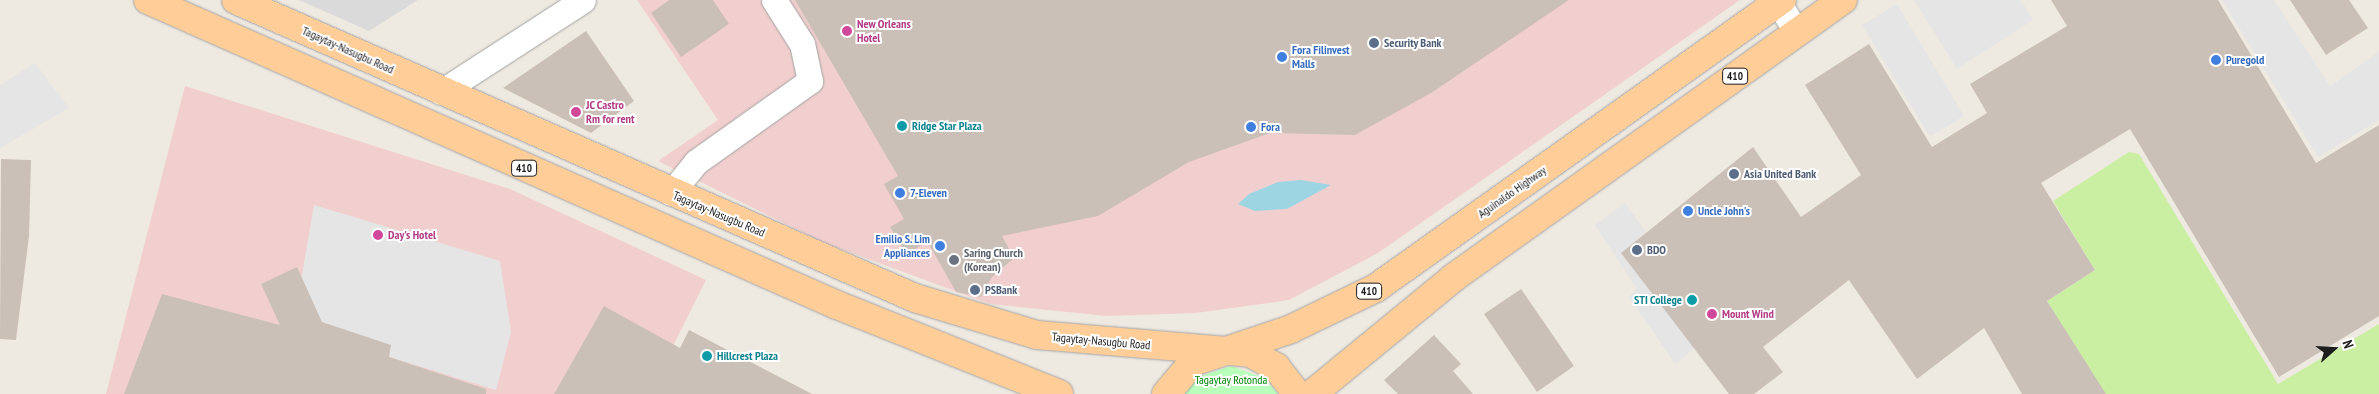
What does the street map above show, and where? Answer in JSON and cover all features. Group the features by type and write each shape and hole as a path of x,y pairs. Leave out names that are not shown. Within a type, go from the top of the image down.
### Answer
{"main road":[{"name":"410","path":"148,0 837,305 1059,394"},
{"name":"Tagaytay-Nasugbu Road","path":"237,0 441,92 915,298 1037,335 1223,349"},
{"name":"Aguinaldo Highway","path":"1223,349 1290,329 1376,288 1779,1"},
{"name":"410","path":"1312,394 1461,272 1796,32 1829,4"},
{"name":"410","path":"1166,394 1193,362 1223,349 1264,358 1287,378 1296,394"}],"street":[{"path":"441,92 583,0"},
{"path":"671,193 696,162 810,81 802,44 774,0"},
{"path":"1779,1 1796,32"}],"shaded area":[{"path":"299,0 418,0 369,31"},
{"name":"Fora","path":"637,0 1740,0 1378,253 1289,300 1196,313 1106,316 990,304 822,242 658,161 718,120"},
{"path":"1914,0 2021,0 2033,20 1957,69"},
{"path":"2222,0 2274,0 2330,86 2379,52 2379,120 2318,157"},
{"path":"1897,4 1964,116 1930,137 1862,25"},
{"path":"35,63 69,108 0,148 0,85"},
{"name":"Day's Hotel","path":"185,86 510,189 706,280 649,394 106,394"},
{"path":"1625,203 1717,330 1675,364 1629,297 1637,289 1595,225"},
{"path":"314,205 500,261 511,332 496,390 293,327"}],"green space":[{"path":"2129,152 2139,154 2278,384 2379,324 2379,394 2105,394 2047,301 2095,270 2053,201"},
{"name":"Tagaytay Rotonda","path":"1231,366 1264,378 1278,394 1184,394 1198,377"}],"water":[{"path":"1301,180 1331,185 1287,209 1255,211 1238,204 1249,194 1278,182"}],"building":[{"path":"669,0 713,0 729,24 681,57 651,13"},
{"path":"795,0 1569,0 1431,93 1355,135 1270,133 1189,162 1098,216 1002,236 1014,258 992,277 981,297 956,292 927,241 907,255 890,227 904,219 884,184 898,176"},
{"path":"2051,0 2218,0 2316,163 2379,125 2379,316 2279,377 2130,129 2041,183 2095,270 2047,301 2106,394 2022,394 1984,328 1917,379 1849,280 1763,347 1783,372 1754,394 1729,394 1621,253 1753,147 1801,217 1861,175 1805,85 1869,44 1932,147 1987,113 1970,84 2067,26"},
{"path":"2290,0 2349,0 2368,28 2326,55"},
{"path":"586,31 634,101 591,133 503,88"},
{"path":"1,159 31,160 29,236 16,340 0,339"},
{"path":"297,267 322,322 391,345 389,357 486,389 486,394 124,394 162,294 280,325 261,284"},
{"path":"1521,289 1574,366 1537,392 1484,314"},
{"path":"604,306 680,348 689,330 812,394 554,394"},
{"path":"1434,335 1461,364 1453,371 1473,394 1398,394 1384,380"}],"place":[{"name":"New Orleans Hotel","path":"847,31"},
{"name":"Security Bank","path":"1374,43"},
{"name":"Fora Filinvest Malls","path":"1282,57"},
{"name":"Puregold","path":"2216,60"},
{"name":"JC Castro Rm for rent","path":"576,112"},
{"name":"Ridge Star Plaza","path":"902,126"},
{"name":"Fora","path":"1251,127"},
{"name":"Asia United Bank","path":"1734,174"},
{"name":"7-Eleven","path":"900,193"},
{"name":"Uncle John's","path":"1688,211"},
{"name":"Day's Hotel","path":"378,235"},
{"name":"Emilio S. Lim Appliances","path":"940,246"},
{"name":"BDO","path":"1637,250"},
{"name":"Saring Church (Korean)","path":"954,260"},
{"name":"PSBank","path":"975,290"},
{"name":"STI College","path":"1692,300"},
{"name":"Mount Wind","path":"1712,314"},
{"name":"Hillcrest Plaza","path":"707,356"}]}
